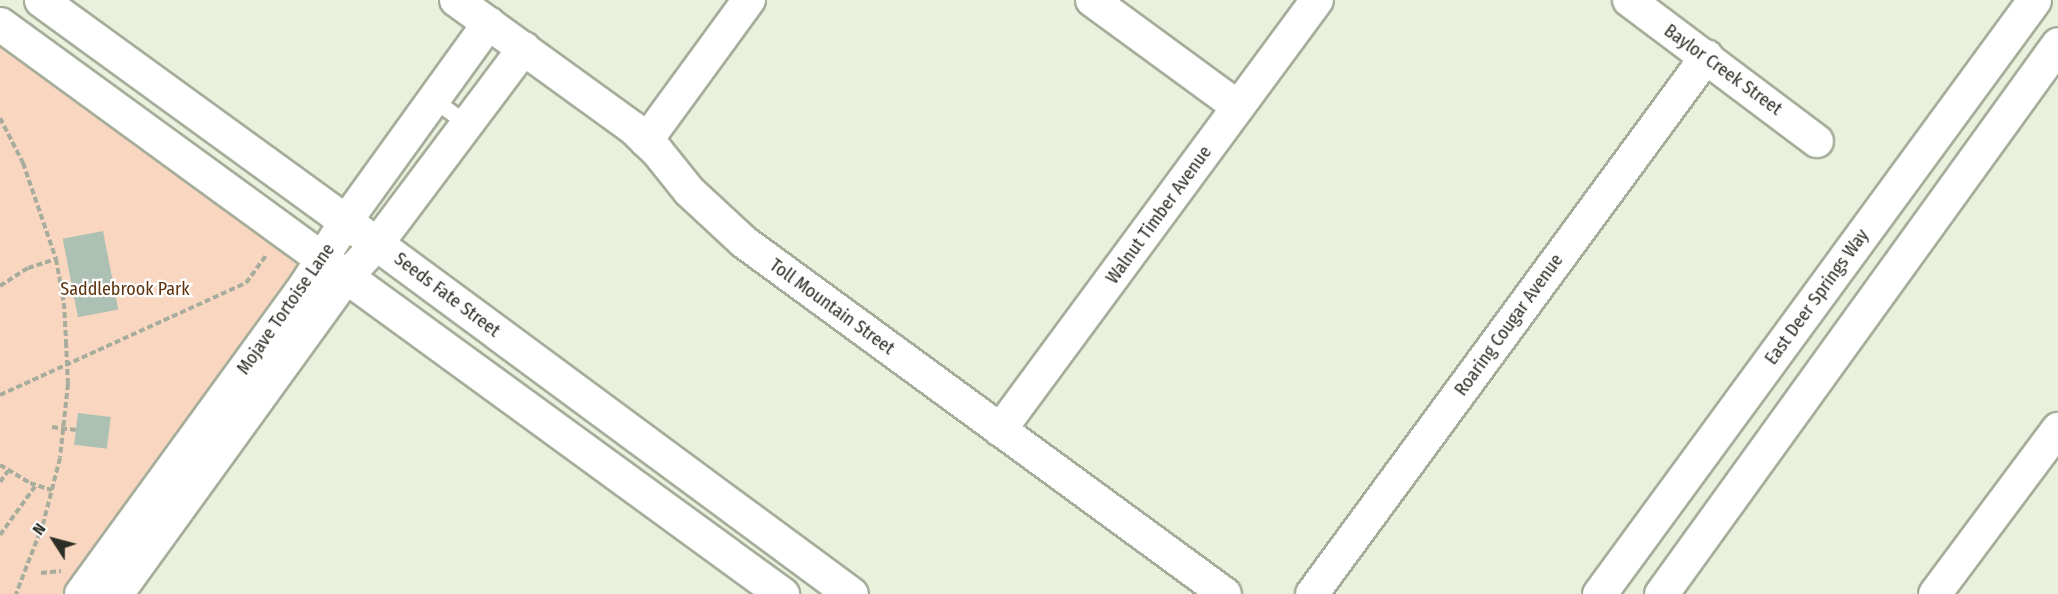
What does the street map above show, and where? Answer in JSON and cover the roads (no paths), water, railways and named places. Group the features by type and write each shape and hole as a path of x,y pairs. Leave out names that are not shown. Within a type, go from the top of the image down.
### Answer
{"street":[{"name":"Seeds Fate Street","path":"41,0 346,221 851,594"},
{"name":"Toll Mountain Street","path":"456,0 489,22 646,141 690,191 744,242 1225,594"},
{"path":"646,141 749,0"},
{"path":"1092,0 1238,107"},
{"name":"Walnut Timber Avenue","path":"1000,430 1317,0"},
{"name":"Baylor Creek Street","path":"1629,0 1707,56 1816,141"},
{"name":"East Deer Springs Way","path":"1599,594 2034,0"},
{"name":"Mojave Tortoise Lane","path":"117,594 335,267 346,221 489,22"},
{"path":"0,24 782,594"},
{"path":"1661,594 2055,56 2012,30"},
{"name":"Mojave Tortoise Lane","path":"81,594 335,267 377,244 524,48"},
{"name":"Roaring Cougar Avenue","path":"1312,594 1707,56"},
{"path":"1935,594 2058,429"}],"lane":[{"path":"433,99 467,124"}],"park label":[{"name":"Saddlebrook Park","path":"125,289"}]}
